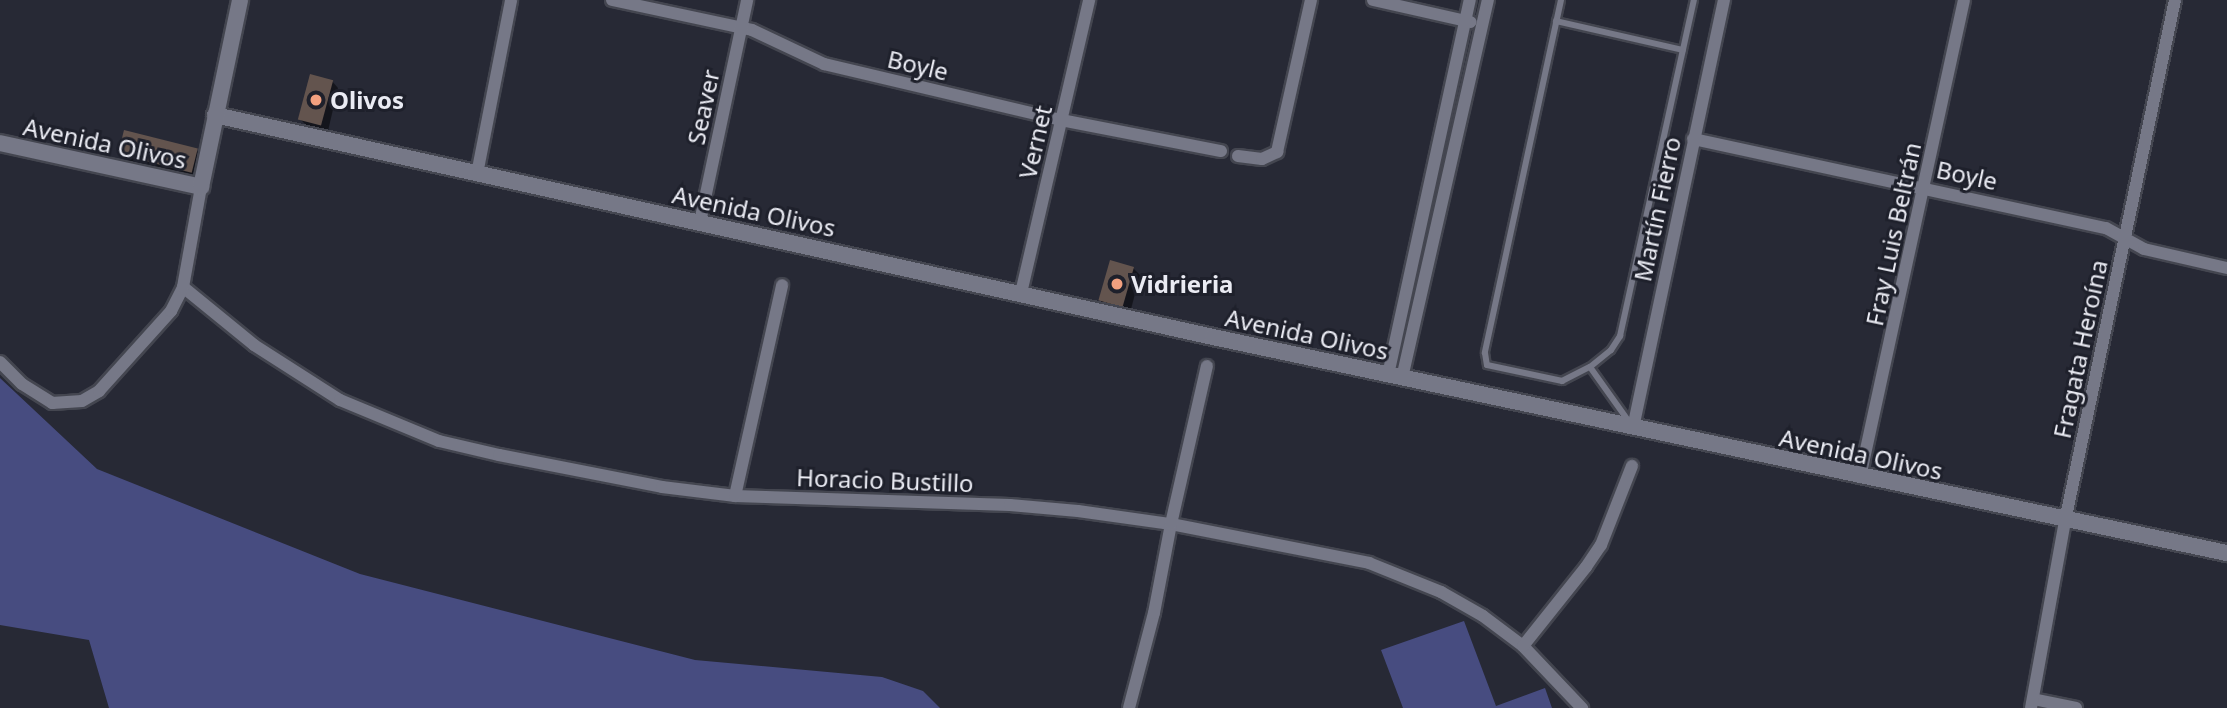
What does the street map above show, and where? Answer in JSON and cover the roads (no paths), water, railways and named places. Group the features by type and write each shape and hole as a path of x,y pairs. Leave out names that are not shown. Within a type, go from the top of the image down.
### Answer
{"street":[{"path":"0,362 38,396 52,403 82,401 99,391 172,311 183,287 215,115 240,0"},
{"path":"477,174 510,0"},
{"name":"Boyle","path":"611,0 741,27 824,64 1061,120 1221,151"},
{"name":"Seaver","path":"700,222 747,0"},
{"name":"Vernet","path":"1021,293 1088,0"},
{"path":"1238,156 1262,159 1277,152 1311,0"},
{"path":"1373,0 1482,24"},
{"path":"1395,377 1433,172 1470,0"},
{"path":"1395,377 1448,175 1488,0"},
{"name":"Martín Fierro","path":"1633,428 1724,0"},
{"name":"Fray Luis Beltrán","path":"1860,477 1964,0"},
{"name":"Fragata Heroína","path":"2032,703 2065,521 2175,0"},
{"name":"Avenida Olivos","path":"215,115 1395,377 2065,521 2227,553"},
{"name":"Boyle","path":"1693,139 2106,228 2144,249 2227,268"},
{"name":"Avenida Olivos","path":"0,143 201,187"},
{"path":"1433,172 1448,175"},
{"path":"734,496 782,285"},
{"name":"Horacio Bustillo","path":"183,287 280,364 340,400 393,424 439,440 583,473 734,496 1010,505 1171,524 1369,563 1441,592 1523,646 1582,708"},
{"path":"1129,708 1154,613 1207,366"},
{"path":"1523,646 1601,545 1632,466"},
{"path":"2032,703 2076,708"}],"lane":[{"path":"1561,0 1485,360 1487,365 1497,369 1562,381 1590,367 1611,350 1620,336 1694,0"},
{"path":"1556,22 1683,50"},
{"path":"1590,367 1633,428"}],"place":[{"name":"Olivos","path":"316,100"},
{"name":"Vidrieria","path":"1117,284"}]}
